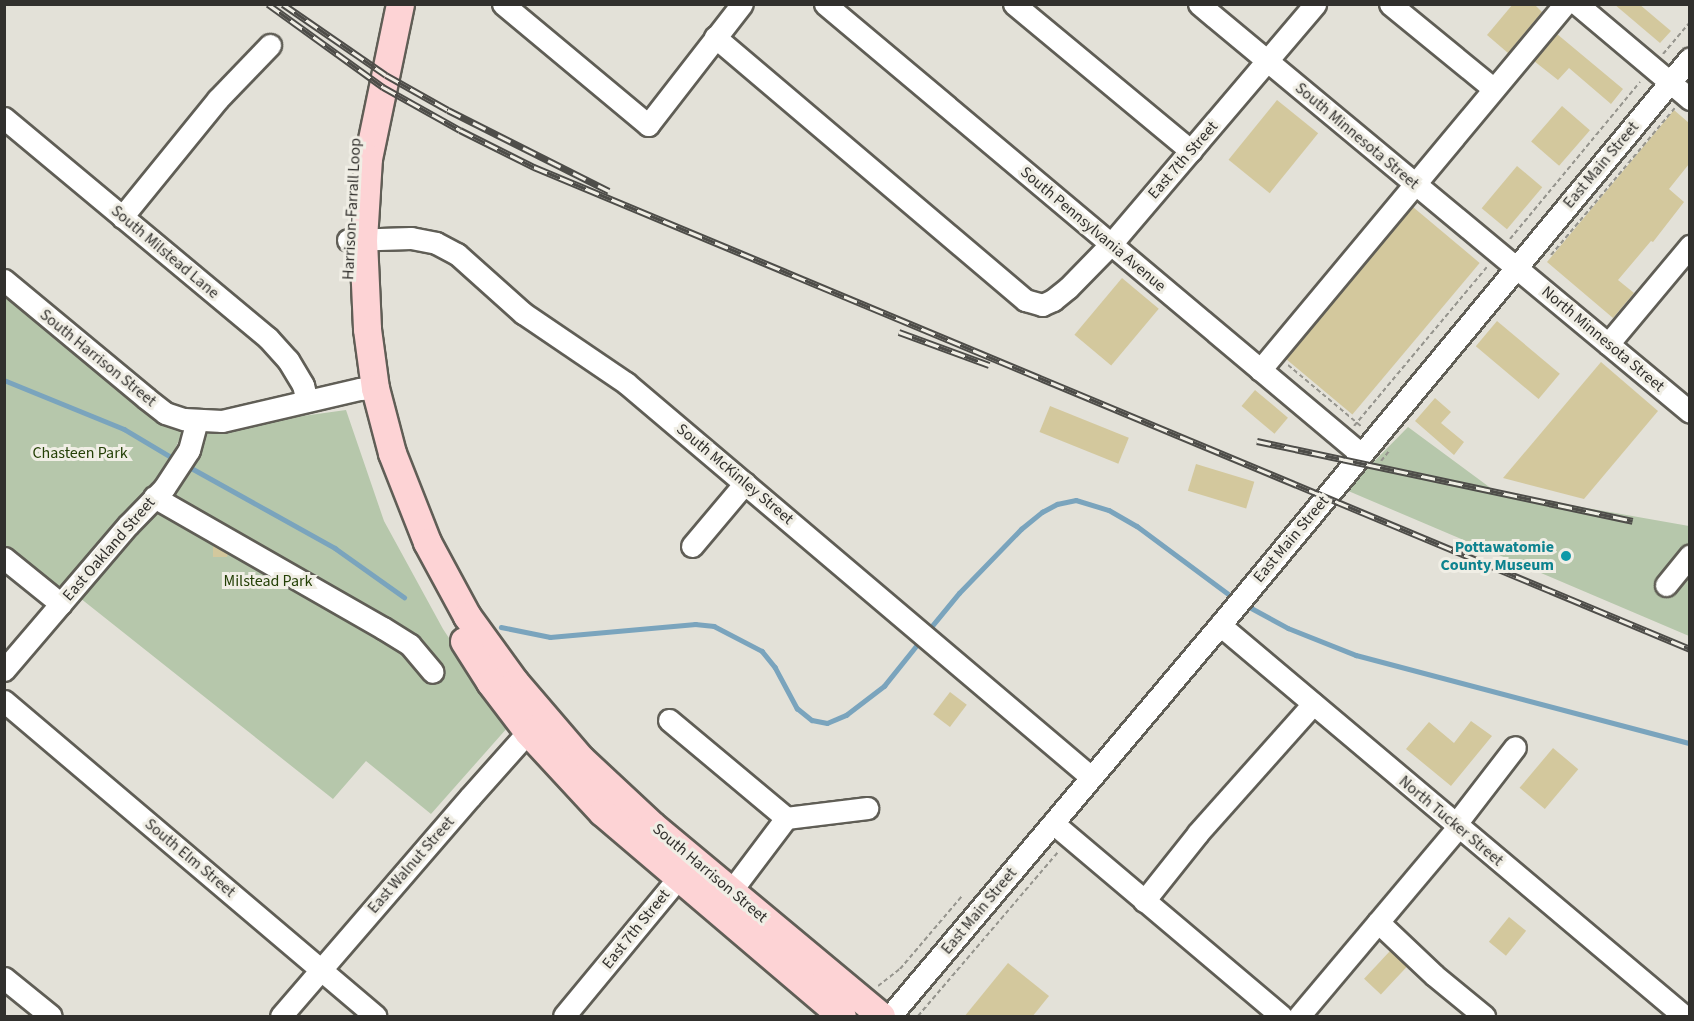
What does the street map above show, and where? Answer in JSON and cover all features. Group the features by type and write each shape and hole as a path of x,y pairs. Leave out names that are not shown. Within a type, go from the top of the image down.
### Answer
{"main road":[{"name":"Harrison-Farrall Loop","path":"384,4 357,129 355,240 367,330 367,388 427,542 467,616 515,682 537,726"},
{"name":"Harrison-Farrall Loop","path":"355,240 368,158 400,4"},
{"name":"South Harrison Street","path":"537,726 602,812 842,1017"},
{"name":"South Harrison Street","path":"537,726 581,759 652,825 880,1013"}],"street":[{"path":"503,4 648,125 742,4"},
{"name":"South Pennsylvania Avenue","path":"825,4 1361,454"},
{"path":"1014,4 1191,151"},
{"name":"South Minnesota Street","path":"1199,4 1516,267"},
{"name":"East 7th Street","path":"715,37 1026,300 1042,304 1053,300 1068,288 1111,244 1315,4"},
{"path":"1390,4 1494,89"},
{"path":"1260,370 1565,4"},
{"path":"1577,4 1689,99"},
{"path":"122,217 218,99 270,45"},
{"name":"East Main Street","path":"880,1013 1053,823 1361,454 1382,444 1516,267 1689,58"},
{"name":"South Milstead Lane","path":"4,118 268,338 293,368 303,385 307,401"},
{"name":"South McKinley Street","path":"355,240 411,238 436,243 457,254 523,313 609,370 1090,777"},
{"path":"1608,344 1689,246"},
{"name":"North Minnesota Street","path":"1516,267 1689,412"},
{"name":"South Harrison Street","path":"4,280 165,413 197,420 222,421 367,388"},
{"name":"East Oakland Street","path":"4,670 159,492 189,450 197,420"},
{"path":"692,546 745,483"},
{"path":"159,492 410,645 433,672"},
{"path":"1666,585 1689,555"},
{"path":"4,558 61,604"},
{"name":"North Tucker Street","path":"1222,622 1313,704 1684,1017"},
{"name":"South Elm Street","path":"4,700 375,1017"},
{"path":"1144,901 1198,833 1313,704"},
{"path":"669,720 786,818"},
{"name":"East Walnut Street","path":"281,1017 537,726"},
{"path":"1299,1017 1456,826 1515,747"},
{"path":"731,891 786,818 867,808"},
{"path":"1053,823 1281,1017"},
{"name":"East 7th Street","path":"564,1017 678,878 731,891"},
{"path":"1378,922 1434,975 1484,1017"},
{"path":"4,978 51,1017"}],"path":[{"path":"1342,439 1689,22"},
{"path":"1284,362 1382,444"},
{"name":"East Main Street","path":"918,1017 1059,851"},
{"name":"East Main Street","path":"880,1013 876,988 900,969 962,896"}],"green space":[{"name":"Chasteen Park","path":"4,292 164,424 185,427 168,464 59,592 5,547"},
{"name":"Milstead Park","path":"346,410 384,521 443,629 508,727 431,814 366,761 333,799 80,598 198,458 203,430"},
{"path":"1408,427 1496,492 1689,526 1689,636 1346,490"}],"building":[{"path":"1513,4 1534,4 1542,12 1508,53 1487,35"},
{"path":"1614,4 1639,4 1671,31 1660,43"},
{"path":"1557,34 1623,89 1611,104 1569,68 1558,80 1534,61"},
{"path":"1277,100 1318,133 1270,193 1229,160"},
{"path":"1562,106 1590,130 1559,166 1531,141"},
{"path":"1674,110 1689,123 1689,164 1669,189 1684,202 1653,242 1651,241 1618,280 1634,293 1613,318 1547,262"},
{"path":"1517,166 1542,187 1507,229 1482,208"},
{"path":"1413,207 1480,263 1352,415 1286,359"},
{"path":"1122,278 1159,309 1111,366 1074,335"},
{"path":"1497,321 1560,374 1539,399 1476,346"},
{"path":"1601,362 1658,411 1584,499 1503,478"},
{"path":"1255,390 1288,418 1274,434 1242,406"},
{"path":"1435,398 1451,412 1441,423 1464,442 1454,455 1415,421"},
{"path":"1050,406 1129,438 1118,464 1040,432"},
{"path":"1196,464 1254,482 1246,509 1188,491"},
{"path":"213,546 228,554 227,557 213,557"},
{"path":"950,692 967,705 950,727 933,714"},
{"path":"1471,721 1492,736 1451,786 1406,749 1429,722 1454,743"},
{"path":"1553,748 1578,769 1545,809 1520,788"},
{"path":"1509,917 1526,931 1506,956 1489,942"},
{"path":"1390,951 1407,967 1381,994 1364,979"},
{"path":"1008,963 1049,996 1032,1017 964,1017"}],"waterway":[{"path":"4,380 124,429 176,460"},
{"path":"186,465 335,548 404,597"},
{"path":"927,632 959,593 1021,529 1042,512 1057,504 1076,500 1109,510 1137,526 1234,598"},
{"path":"1244,604 1288,628 1356,655 1690,743"},
{"path":"501,627 550,637 695,624 714,626 762,651 775,667 797,708 812,720 827,723 846,715 884,686 920,641"}],"railway":[{"path":"268,4 383,87 460,130 534,167 1690,649"},
{"path":"283,4 386,75 448,110 609,191"},
{"path":"899,332 989,365"},
{"path":"1257,441 1633,521"}],"place":[{"name":"Pottawatomie County Museum","path":"1566,556"}]}
